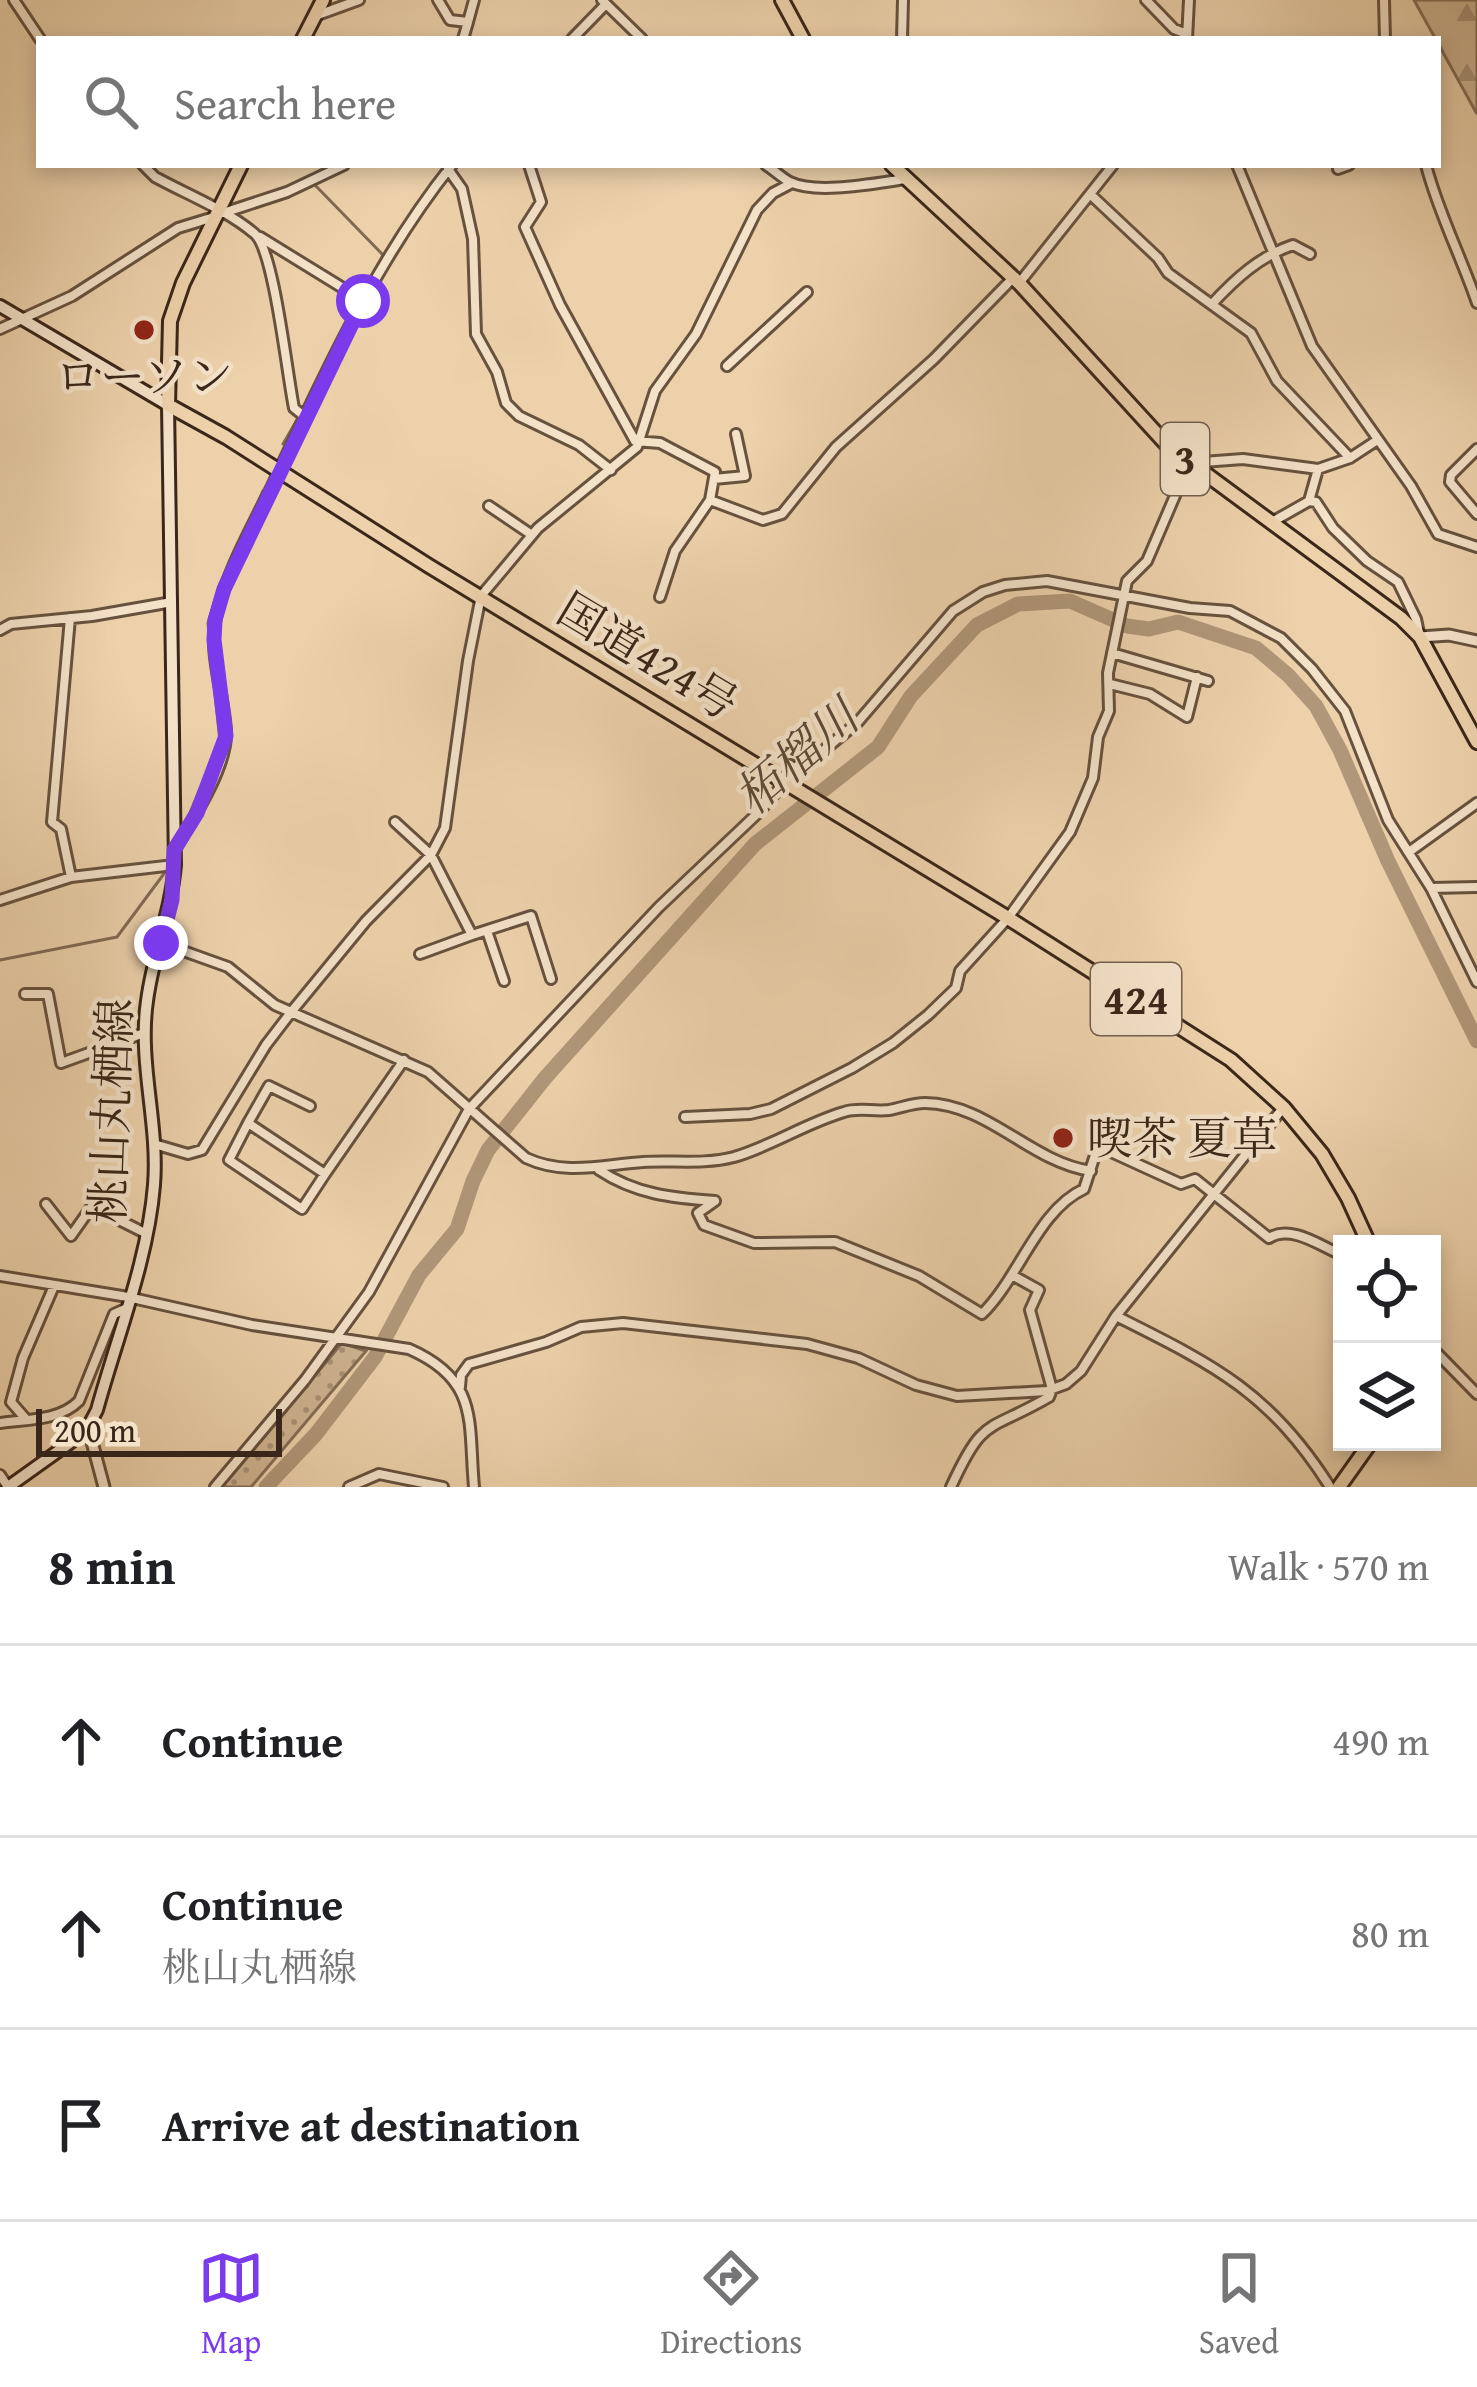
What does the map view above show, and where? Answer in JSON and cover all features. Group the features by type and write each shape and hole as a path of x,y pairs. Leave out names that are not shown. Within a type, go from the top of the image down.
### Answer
{"main road":[{"path":"305,36 322,0"},
{"path":"782,0 801,36"},
{"path":"0,306 168,405 170,321 183,283 240,168"},
{"name":"3","path":"895,168 1016,280 1145,422 1190,463 1381,600 1420,638 1477,742"},
{"name":"国道424号","path":"168,405 1008,918 1231,1060 1284,1108 1322,1154 1365,1235"},
{"name":"桃山丸栖線","path":"88,1426 97,1410 127,1303 154,1185 144,1033 175,865 168,405"},
{"path":"8,1487 88,1426"},
{"path":"1340,1487 1365,1451"}],"street":[{"path":"14,0 38,36"},
{"path":"315,16 359,0"},
{"path":"437,0 450,20 468,22"},
{"path":"464,36 474,0"},
{"path":"902,36 903,0"},
{"path":"1146,0 1187,36 1190,0"},
{"path":"1384,0 1385,36"},
{"path":"575,36 604,2 639,36"},
{"path":"146,168 362,300"},
{"path":"0,328 72,296 178,228 287,191 337,168"},
{"path":"174,850 197,813 226,736 214,640 219,604 301,415 362,300 449,168"},
{"path":"451,168 462,189 473,239 476,334 497,372 506,403 519,416 579,445 611,470"},
{"path":"530,168 541,202 525,227 560,304 635,441 660,443 715,472 710,500 675,551 660,597"},
{"path":"770,168 792,183"},
{"path":"710,500 763,520 782,514 836,447 1016,280 1111,168"},
{"path":"1238,168 1312,346 1411,486 1438,534 1477,547"},
{"path":"1338,170 1342,168"},
{"path":"1427,168 1435,201 1477,303"},
{"path":"154,1144 188,1154 212,1140 266,1045 292,1011 365,920 431,855 445,828 481,596 532,535 640,442 655,391 696,334 757,210 773,193 792,183 844,186 906,179"},
{"path":"1090,194 1158,257 1168,274 1251,333 1277,381 1350,458"},
{"path":"259,237 276,280 275,310 301,415"},
{"path":"1212,304 1238,275 1274,251 1293,245 1310,254"},
{"path":"727,366 807,292"},
{"path":"713,479 746,476 736,434"},
{"path":"685,1117 750,1114 771,1108 893,1043 956,988 960,971 1008,918 1070,832 1093,778 1098,737 1109,711 1108,673 1127,581 1148,561 1190,463 1243,458 1318,469 1350,458 1376,441"},
{"path":"1477,449 1451,475 1450,482 1477,514"},
{"path":"1309,501 1318,469"},
{"path":"1272,522 1309,501 1316,502 1333,528 1366,561 1398,582 1420,638 1449,634 1477,641"},
{"path":"489,506 532,535"},
{"path":"215,1487 341,1336 471,1112 659,907 857,723 953,611 983,592 1047,581 1230,611 1281,638 1345,711 1380,801 1477,982"},
{"path":"0,630 10,624 172,602"},
{"path":"70,618 52,822 61,830 71,877"},
{"path":"1112,651 1208,681"},
{"path":"1110,684 1150,694 1187,717 1197,677"},
{"path":"1409,857 1477,803"},
{"path":"394,822 431,855 472,935"},
{"path":"0,900 71,877 175,865"},
{"path":"1431,889 1477,886"},
{"path":"420,954 531,916 551,979"},
{"path":"487,931 504,981"},
{"path":"161,943 228,967 262,998 428,1072 526,1158 544,1166 598,1169 733,1157 777,1143 846,1111 886,1111 920,1102 970,1112 1067,1168 1091,1171"},
{"path":"25,994 48,994 61,1063 144,1033"},
{"path":"310,1106 269,1086 230,1160 302,1209 404,1060"},
{"path":"474,1487 471,1426 461,1375 481,1359 494,1359 580,1327 623,1322 806,1344 858,1358 916,1385 957,1396 997,1397 1066,1384 1081,1371 1116,1316 1284,1108"},
{"path":"248,1123 325,1174"},
{"path":"598,1169 625,1187 715,1201 698,1213 704,1225 754,1243 835,1242 883,1258 982,1314 1050,1215 1067,1196 1084,1189 1098,1146 1181,1184 1195,1179 1269,1238 1290,1233 1333,1251"},
{"path":"46,1204 71,1235 97,1199 109,1215 145,1233"},
{"path":"951,1487 983,1430 1049,1396 1052,1389 1030,1310 1039,1290 1012,1275"},
{"path":"0,1276 127,1303 394,1347 425,1356 460,1387"},
{"path":"26,1420 11,1402 23,1358 54,1286"},
{"path":"0,1423 56,1415 79,1401 114,1314 127,1303"},
{"path":"1116,1316 1239,1382 1275,1412 1330,1487"},
{"path":"1441,1357 1477,1394"},
{"path":"88,1426 104,1487"},
{"path":"349,1487 379,1474 443,1487"},
{"path":"0,1475 8,1487"}],"green space":[{"path":"1414,0 1477,0 1477,114 1441,49 1441,36 1434,36"},
{"path":"342,1343 366,1351 251,1487 222,1487"}],"waterway":[{"path":"314,184 385,257"},
{"path":"303,410 323,370"},
{"path":"283,444 298,418"},
{"path":"183,829 220,742 208,623 220,584 263,491"},
{"name":"柘榴川","path":"266,1487 316,1434 375,1357 419,1275 457,1229 488,1150 545,1078 755,844 878,747 911,696 977,625 1018,604 1070,601 1127,626 1149,629 1178,622 1256,648 1288,675 1316,706 1340,750 1388,861 1477,1041"},
{"path":"0,960 117,937 166,871"}],"place":[{"name":"ローソン","path":"144,330"},
{"name":"喫茶 夏草","path":"1063,1138"}],"route":[{"path":"161,943 172,900 174,850 197,813 226,736 214,640 224,589 363,301"}]}
